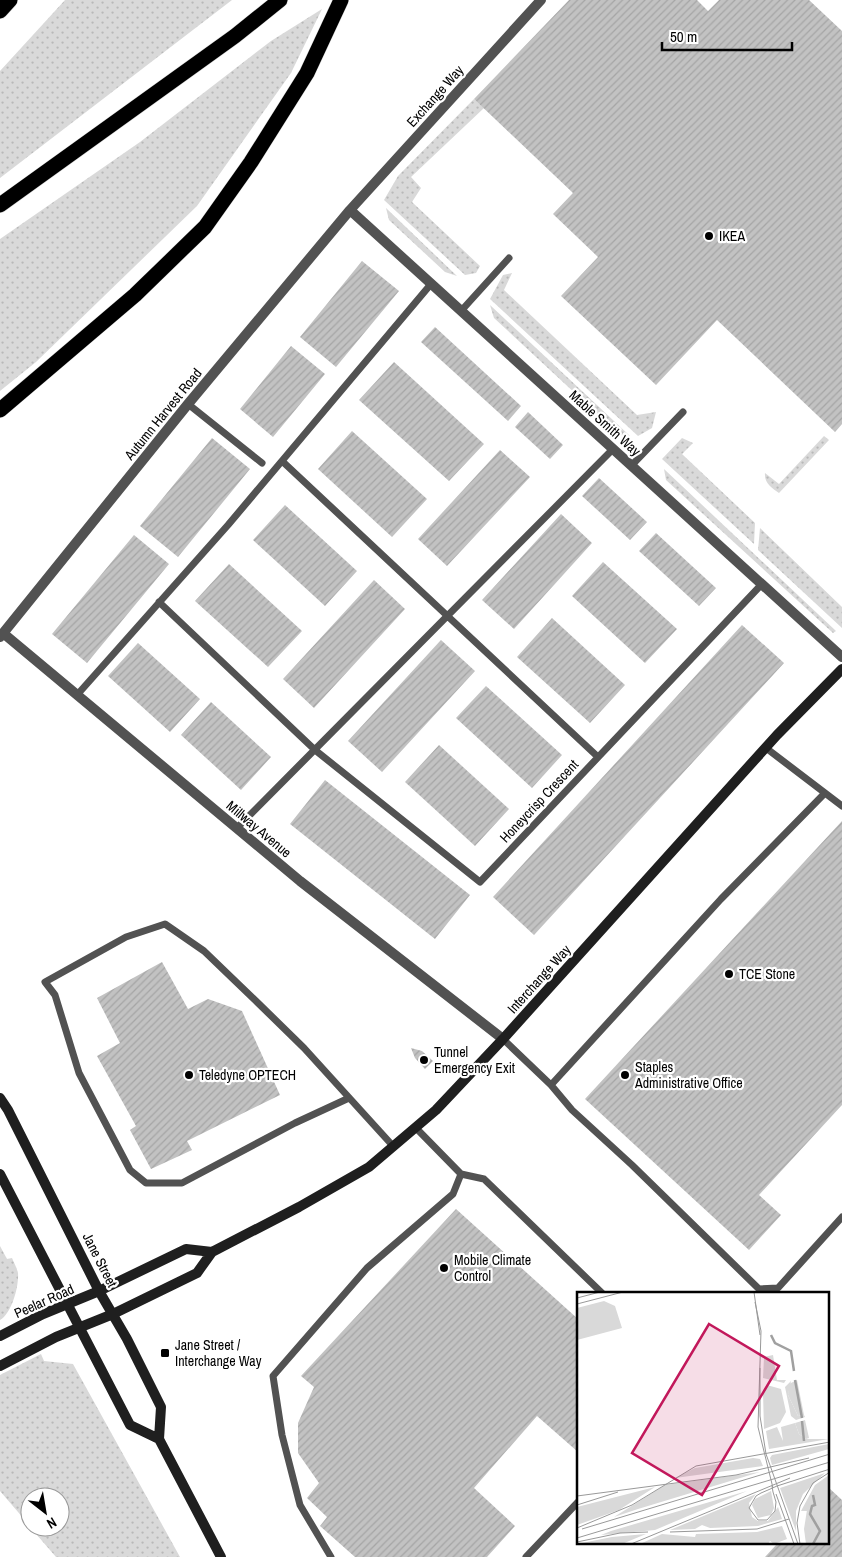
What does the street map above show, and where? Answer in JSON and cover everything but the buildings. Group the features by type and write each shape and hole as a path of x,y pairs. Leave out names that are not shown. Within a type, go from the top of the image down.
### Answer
{"highway":[{"path":"0,11 10,0"},
{"path":"0,206 235,36 280,0"},
{"path":"0,410 135,295 205,227 251,162 307,74 341,0"}],"street":[{"name":"Exchange Way","path":"350,210 541,0"},
{"name":"Mable Smith Way","path":"350,210 842,657"},
{"name":"Autumn Harvest Road","path":"2,635 188,404 350,210"},
{"name":"Millway Avenue","path":"2,635 300,881 503,1039"},
{"name":"Interchange Way","path":"78,1328 112,1314 197,1273 212,1252 299,1207 369,1166 436,1110 503,1039 766,748 842,669"},
{"name":"Jane Street","path":"0,1098 8,1110 99,1292 127,1339 161,1407 159,1438"},
{"path":"0,1174 78,1328 130,1425 159,1438 221,1557"},
{"path":"99,1292 186,1249 212,1252"},
{"name":"Peelar Road","path":"0,1336 43,1314 99,1292"},
{"path":"0,1366 56,1337 78,1328"}],"lane":[{"path":"461,311 509,258"},
{"path":"77,695 282,461 431,284"},
{"path":"188,404 262,463"},
{"path":"631,466 683,412"},
{"path":"237,828 613,449"},
{"path":"282,461 598,757"},
{"name":"Honeycrisp Crescent","path":"315,750 480,882 762,584"},
{"path":"160,602 315,750"},
{"path":"766,748 842,806"},
{"path":"551,1085 722,899 825,792"},
{"path":"349,1098 294,1124 182,1183 146,1183 130,1170 79,1073 55,995 45,982 126,937 165,924 211,958 304,1048 393,1146"},
{"path":"503,1039 551,1085 572,1110 632,1165 759,1289 778,1288 842,1217"},
{"path":"415,1127 461,1174 484,1179 601,1292"},
{"path":"331,1557 300,1505 282,1435 273,1376 367,1268 453,1194 461,1174"},
{"path":"526,1557 577,1503"}],"shaded area":[{"path":"65,0 232,0 0,178 0,71"},
{"path":"322,9 291,73 197,206 36,362 0,391 0,239 140,142 271,41"},
{"path":"474,99 484,108 411,177 421,188 412,202 480,266 476,273 465,275 384,200 398,176"},
{"path":"386,208 457,276 445,272 389,220"},
{"path":"512,273 504,290 637,415 656,412 652,428 638,436 490,299 503,275"},
{"path":"490,305 630,436 620,435 494,318"},
{"path":"824,436 829,440 779,493 769,485 765,473 779,484"},
{"path":"682,438 693,443 682,454 755,523 754,544 662,459"},
{"path":"664,469 836,631 833,633 666,480"},
{"path":"760,528 842,607 842,628 758,550"},
{"path":"0,1246 7,1259 12,1258 18,1271 18,1278 16,1292 8,1312 0,1320"},
{"path":"41,1354 44,1361 73,1364 180,1557 56,1557 39,1537 70,1537 70,1487 20,1487 20,1514 0,1491 0,1375"}],"place":[{"name":"IKEA","path":"709,236"},
{"name":"TCE Stone","path":"729,974"},
{"name":"Tunnel Emergency Exit","path":"424,1060"},
{"name":"Teledyne OPTECH","path":"189,1075"},
{"name":"Staples Administrative Office","path":"625,1075"},
{"name":"Mobile Climate Control","path":"444,1268"},
{"name":"Jane Street / Interchange Way","path":"165,1353"}]}
